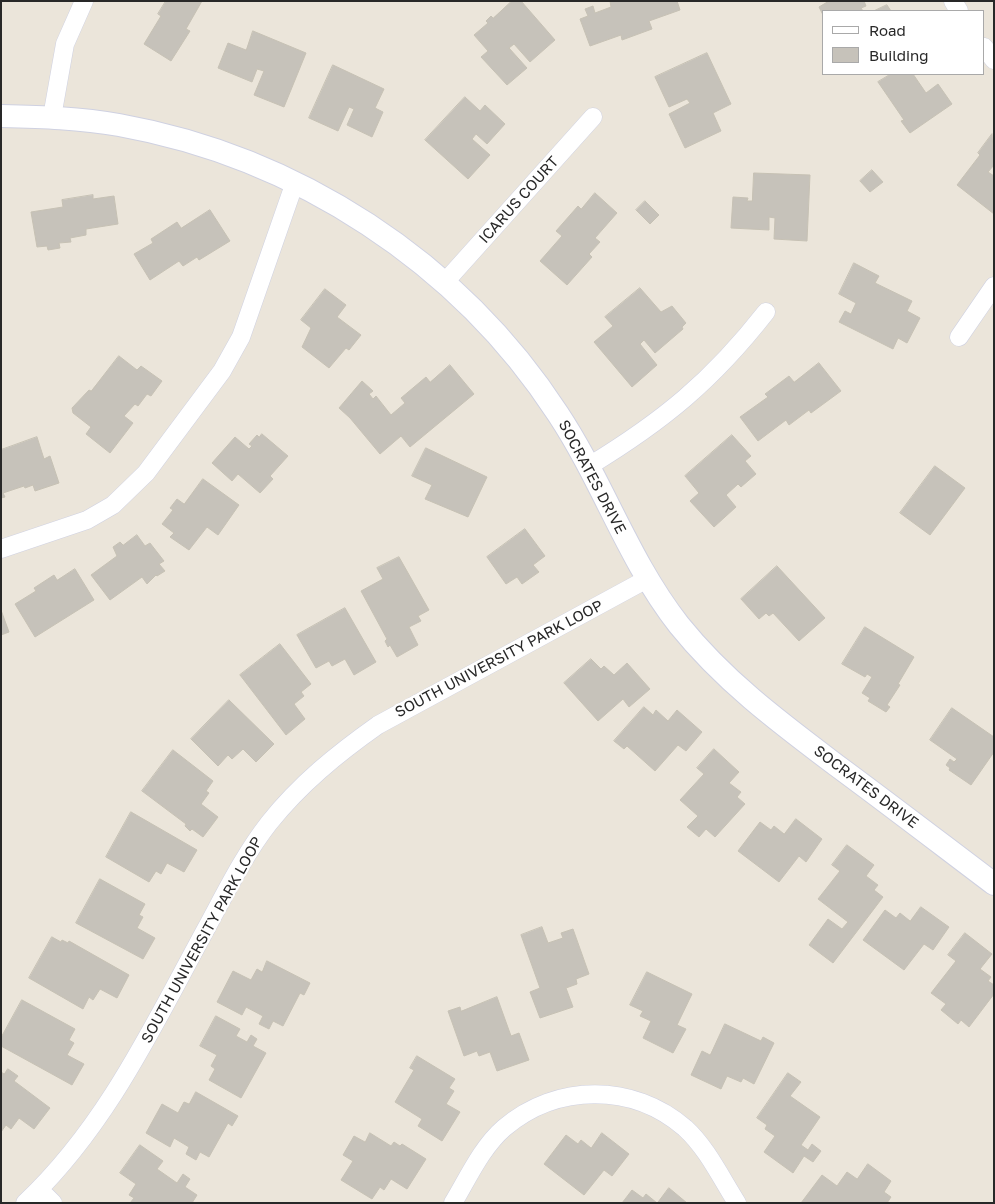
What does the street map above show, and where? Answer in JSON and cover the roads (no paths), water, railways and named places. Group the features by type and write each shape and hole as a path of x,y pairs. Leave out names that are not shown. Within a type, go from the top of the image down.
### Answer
{"street":[{"path":"52,117 65,44 84,1"},
{"path":"985,48 994,60"},
{"name":"SOCRATES DRIVE","path":"1,116 52,117 118,125 180,139 238,157 294,182 345,209 398,244 445,282 481,317 522,363 558,414 589,466 620,532 647,579 679,624 716,667 757,705 994,884"},
{"name":"ICARUS COURT","path":"445,282 593,117"},
{"path":"1,549 87,520 113,504 135,486 146,473 222,371 241,337 294,182"},
{"path":"959,337 994,286"},
{"path":"589,466 638,436 682,404 719,368 766,312"},
{"name":"SOUTH UNIVERSITY PARK LOOP","path":"25,1203 91,1128 123,1081 242,863 268,824 300,788 338,753 378,725 647,579"},
{"path":"453,1203 486,1148 503,1128 526,1112 553,1100 578,1094 606,1094 635,1099 662,1111 686,1129 702,1148 737,1203"},
{"path":"39,1189 53,1203"}]}
